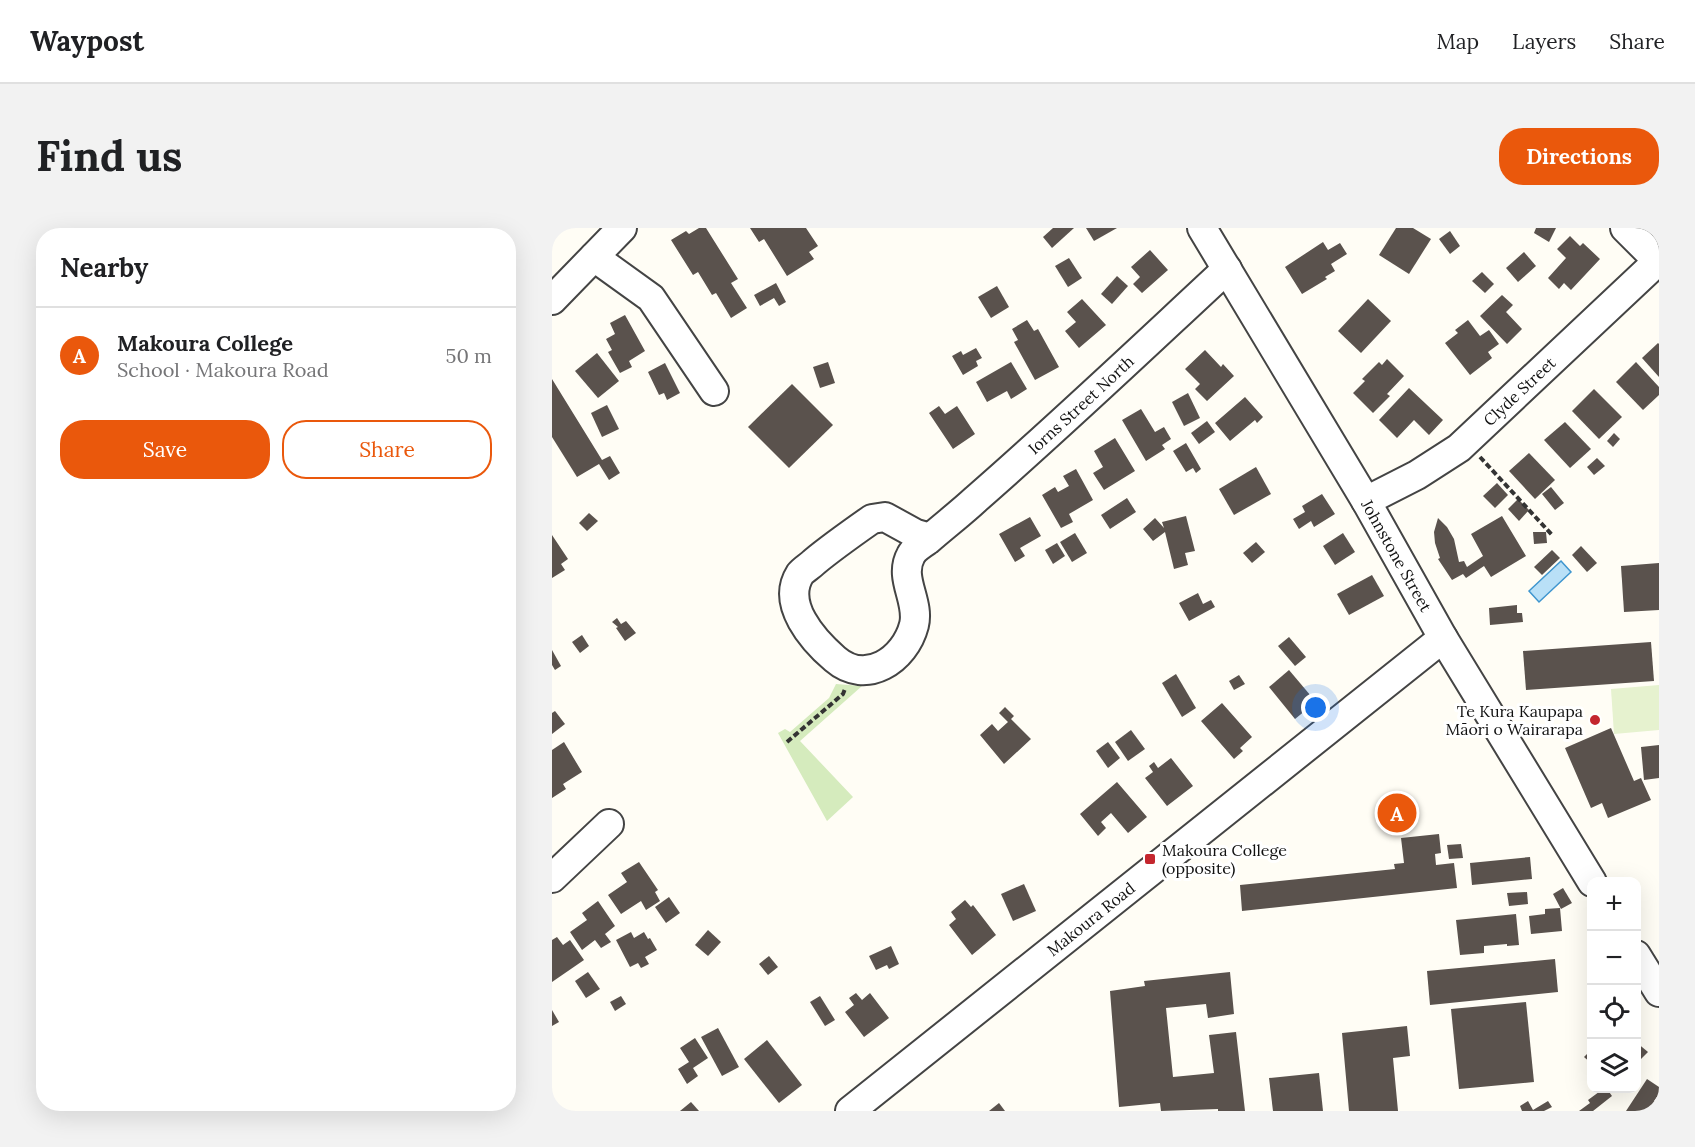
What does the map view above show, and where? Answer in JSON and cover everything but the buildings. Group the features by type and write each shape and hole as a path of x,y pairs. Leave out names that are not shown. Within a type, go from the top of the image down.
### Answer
{"street":[{"path":"552,300 622,228"},
{"name":"Johnstone Street","path":"1202,228 1366,501 1443,638 1589,877"},
{"path":"1625,228 1658,260"},
{"path":"594,257 651,298 714,391"},
{"name":"Clyde Street","path":"1366,501 1417,475 1459,448 1658,260"},
{"name":"Iorns Street North","path":"855,670 869,670 885,665 908,643 915,624 915,608 906,568 912,553 976,499 1227,269"},
{"path":"855,670 843,666 827,652 804,624 796,607 794,591 801,573 872,519 885,517 916,534 930,538"},
{"name":"Makoura Road","path":"850,1111 1443,638"},
{"path":"552,878 609,824"},
{"path":"1641,963 1659,992"}],"path":[{"path":"1466,441 1553,536"},
{"path":"787,742 843,694 855,670"}],"green space":[{"path":"836,684 862,686 800,741 853,797 827,821 778,733 785,729 790,732 829,698"},
{"path":"1659,685 1659,730 1614,734 1611,689"}],"water":[{"path":"1561,561 1571,572 1539,602 1529,591"}],"place":[{"name":"Te Kura Kaupapa Māori o Wairarapa","path":"1595,720"},
{"name":"Makoura College","path":"1397,813"},
{"name":"Makoura College (opposite)","path":"1150,859"}]}
